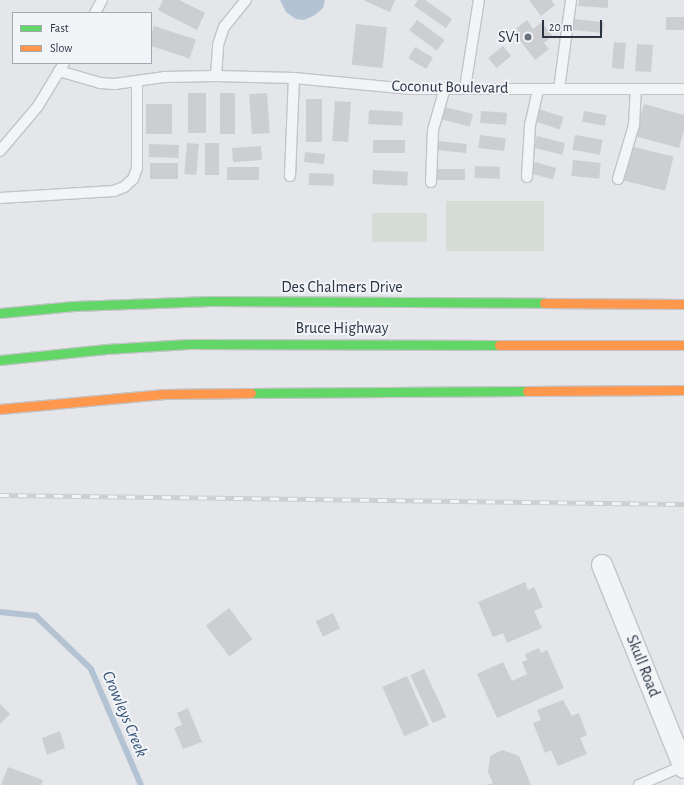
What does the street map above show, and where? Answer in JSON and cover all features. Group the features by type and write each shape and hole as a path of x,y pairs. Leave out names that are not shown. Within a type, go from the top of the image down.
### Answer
{"main road":[{"name":"Des Chalmers Drive","path":"0,313 74,306 210,300 684,304"},
{"name":"Bruce Highway","path":"0,360 106,349 196,344 684,345"},
{"path":"0,409 164,394 684,390"}],"street":[{"name":"Skull Road","path":"602,565 684,767"}],"lane":[{"path":"96,12 102,0"},
{"path":"216,76 218,45 222,33 246,0"},
{"path":"465,88 479,0"},
{"path":"559,89 571,0"},
{"path":"0,151 38,106 61,67"},
{"name":"Coconut Boulevard","path":"61,67 100,83 137,82 164,77 216,76 294,78 411,89 684,89"},
{"path":"290,176 294,78"},
{"path":"0,198 103,192 124,187 132,179 137,168 137,82"},
{"path":"432,182 433,130 445,88"},
{"path":"527,177 530,125 538,89"},
{"path":"618,179 634,124 636,89"},
{"path":"639,785 684,767"}],"shaded area":[{"path":"446,201 544,201 544,251 446,251"},
{"path":"372,213 427,213 427,242 372,242"}],"water":[{"path":"280,0 325,0 323,8 315,15 304,20 296,19 286,12"}],"building":[{"path":"163,0 179,0 205,13 197,30 158,10"},
{"path":"363,0 395,0 390,12"},
{"path":"418,0 425,0 452,19 446,28 414,6"},
{"path":"529,0 551,0 555,5 541,16"},
{"path":"579,0 608,0 608,8 578,6"},
{"path":"666,17 684,17 684,30 666,30"},
{"path":"574,19 604,22 603,33 573,30"},
{"path":"417,20 445,40 437,51 409,31"},
{"name":"SV1","path":"527,20 533,29 542,22 552,36 544,43 549,49 535,60 513,31"},
{"path":"356,24 387,27 383,68 352,65"},
{"path":"154,26 196,40 190,59 152,46 152,32"},
{"path":"614,42 626,43 624,69 612,68"},
{"path":"637,44 653,45 651,72 635,71"},
{"path":"503,46 511,56 496,68 488,58"},
{"path":"415,47 433,58 426,69 408,58"},
{"path":"188,93 206,93 206,133 188,133"},
{"path":"220,93 235,93 235,134 220,134"},
{"path":"267,93 270,133 252,134 249,94"},
{"path":"306,99 322,99 322,142 306,142"},
{"path":"335,101 351,102 348,142 332,141"},
{"path":"146,104 172,104 172,134 146,134"},
{"path":"644,104 684,115 684,130 679,148 635,136"},
{"path":"441,106 473,114 470,127 438,119"},
{"path":"539,109 564,117 560,129 535,121"},
{"path":"369,110 403,112 402,126 368,124"},
{"path":"481,111 507,113 506,125 480,123"},
{"path":"584,111 607,115 605,126 582,122"},
{"path":"480,135 506,138 504,151 478,148"},
{"path":"575,135 603,140 600,155 572,150"},
{"path":"537,136 565,143 562,155 534,148"},
{"path":"373,140 405,140 405,153 373,153"},
{"path":"438,141 467,144 466,153 437,150"},
{"path":"187,143 199,144 196,175 184,174"},
{"path":"205,143 219,143 219,175 205,175"},
{"path":"149,144 179,145 179,158 149,157"},
{"path":"626,145 674,157 665,191 618,179"},
{"path":"261,146 262,160 233,162 232,148"},
{"path":"305,152 325,154 324,164 304,162"},
{"path":"573,160 601,163 599,179 571,176"},
{"path":"535,162 556,168 553,180 532,174"},
{"path":"150,163 178,163 178,179 150,179"},
{"path":"475,166 500,167 500,179 475,178"},
{"path":"227,167 259,167 259,180 227,180"},
{"path":"437,169 465,169 465,180 437,180"},
{"path":"373,170 408,172 407,186 372,184"},
{"path":"309,173 334,174 334,186 309,185"},
{"path":"525,582 528,590 534,587 543,607 534,611 542,628 507,643 503,633 493,637 478,602"},
{"path":"229,608 252,639 229,657 206,625"},
{"path":"333,613 340,628 323,636 316,621"},
{"path":"539,648 541,653 547,650 564,688 497,718 477,674 503,662 512,681 527,674 522,662 527,660 525,654"},
{"path":"424,669 446,717 433,723 410,675"},
{"path":"407,676 429,725 404,736 382,687"},
{"path":"563,700 572,716 579,713 587,735 580,738 587,754 558,766 551,750 545,753 533,723 541,720 537,710"},
{"path":"0,704 10,714 0,724"},
{"path":"188,708 202,742 183,749 174,728 182,725 177,713"},
{"path":"60,731 65,748 47,755 42,738"},
{"path":"502,750 519,756 531,785 487,785 493,783 488,772 490,756"},
{"path":"8,767 43,780 41,785 1,785"}],"waterway":[{"name":"Crowleys Creek","path":"0,612 36,616 91,669 141,785"}],"railway":[{"path":"0,495 684,504"}],"traffic: fast":[{"path":"0,313 74,306 210,301 544,303"},
{"path":"0,360 106,349 189,344 499,345"},
{"path":"251,393 527,391"}],"traffic: slow":[{"path":"544,303 684,304"},
{"path":"499,345 684,345"},
{"path":"527,391 684,390"},
{"path":"0,409 164,394 251,393"}],"place":[{"name":"SV1","path":"528,37"}]}
